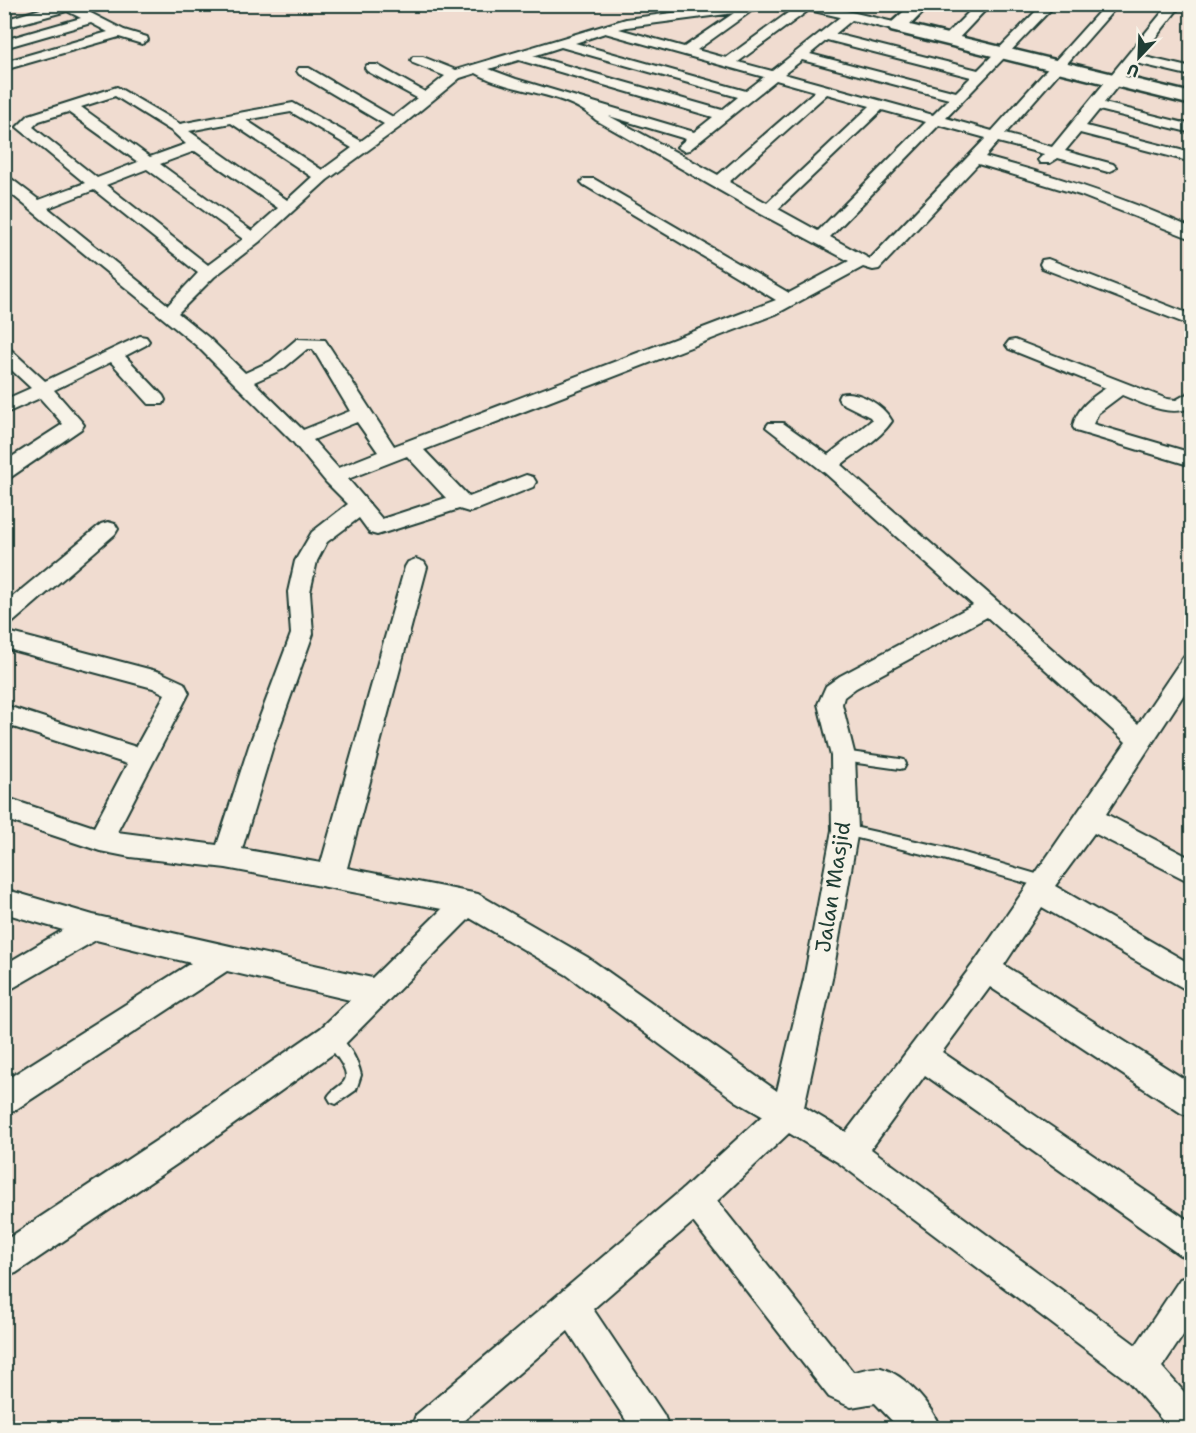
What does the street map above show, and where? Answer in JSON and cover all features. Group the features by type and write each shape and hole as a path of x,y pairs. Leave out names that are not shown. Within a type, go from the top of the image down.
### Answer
{"street":[{"path":"897,27 923,4"},
{"path":"950,39 985,4"},
{"path":"819,239 1050,4"},
{"path":"588,105 601,117 767,211 861,261 875,264 975,159 1113,4"},
{"path":"1028,172 1055,153 1176,4"},
{"path":"728,63 802,5 1191,99"},
{"path":"4,24 65,6 119,33 142,40"},
{"path":"686,52 753,6"},
{"path":"165,312 170,312 208,273 253,239 322,177 395,124 455,75 626,23 753,6"},
{"path":"648,41 683,16"},
{"path":"673,156 849,16"},
{"path":"4,44 93,19"},
{"path":"605,30 1108,167"},
{"path":"4,66 119,33"},
{"path":"824,35 981,75"},
{"path":"562,43 748,96"},
{"path":"799,55 958,97"},
{"path":"520,56 723,115"},
{"path":"1132,58 1191,72"},
{"path":"418,60 455,75"},
{"path":"480,66 480,70 486,73 696,137"},
{"path":"372,68 426,98"},
{"path":"304,71 395,124"},
{"path":"718,183 825,90"},
{"path":"208,273 24,127 34,118 117,91 178,129 196,145 288,208"},
{"path":"767,211 879,105"},
{"path":"1096,105 1191,129"},
{"path":"70,107 253,239"},
{"path":"178,129 294,107 362,148"},
{"path":"234,119 322,177"},
{"path":"1077,128 1191,158"},
{"path":"38,206 196,145"},
{"path":"975,159 1028,172 1160,219 1191,234"},
{"path":"4,180 203,342 300,438 333,477 360,504 377,528 460,501"},
{"path":"589,182 790,301"},
{"path":"333,477 790,301 861,261"},
{"path":"1048,264 1191,321"},
{"path":"4,408 140,341"},
{"path":"242,381 277,365 303,343 319,344 390,456"},
{"path":"1015,345 1177,408 1185,405 1191,397"},
{"path":"4,353 42,389 74,425 4,472"},
{"path":"113,354 156,400"},
{"path":"1121,387 1088,412 1083,420 1083,427 1109,444 1191,460"},
{"path":"832,468 831,463 873,431 882,421 878,413 848,398"},
{"path":"300,438 361,413"},
{"path":"776,427 832,468 1141,741"},
{"path":"411,448 460,501 469,505 526,482"},
{"path":"226,857 261,746 302,634 299,592 306,561 319,537 350,515 360,504"},
{"path":"4,617 108,529"},
{"path":"331,876 416,567"},
{"name":"Jalan Masjid","path":"787,1114 818,979 845,830 843,756 830,704 834,692 848,682 989,606"},
{"path":"4,639 160,681 176,689 177,693 100,840"},
{"path":"850,1152 986,969 1090,818 1191,662"},
{"path":"4,714 143,759"},
{"path":"4,808 100,840 129,846 226,857 468,902 577,966 747,1090 850,1152 1140,1369 1191,1428"},
{"path":"1090,818 1191,872"},
{"path":"1041,886 1191,980"},
{"path":"4,901 93,927 377,993"},
{"path":"4,1260 191,1136 331,1038 468,902"},
{"path":"4,980 93,927"},
{"path":"4,1098 224,957"},
{"path":"986,969 1191,1102"},
{"path":"923,1056 1191,1243"},
{"path":"429,1428 695,1199 787,1114"},
{"path":"695,1199 841,1386 851,1390 879,1385 894,1395 922,1428"},
{"path":"1140,1369 1191,1291"},
{"path":"571,1305 651,1428"}],"lane":[{"path":"843,756 900,764"},
{"path":"845,830 947,854 1041,886"},
{"path":"331,1038 348,1061 354,1077 352,1084 336,1097"}]}
